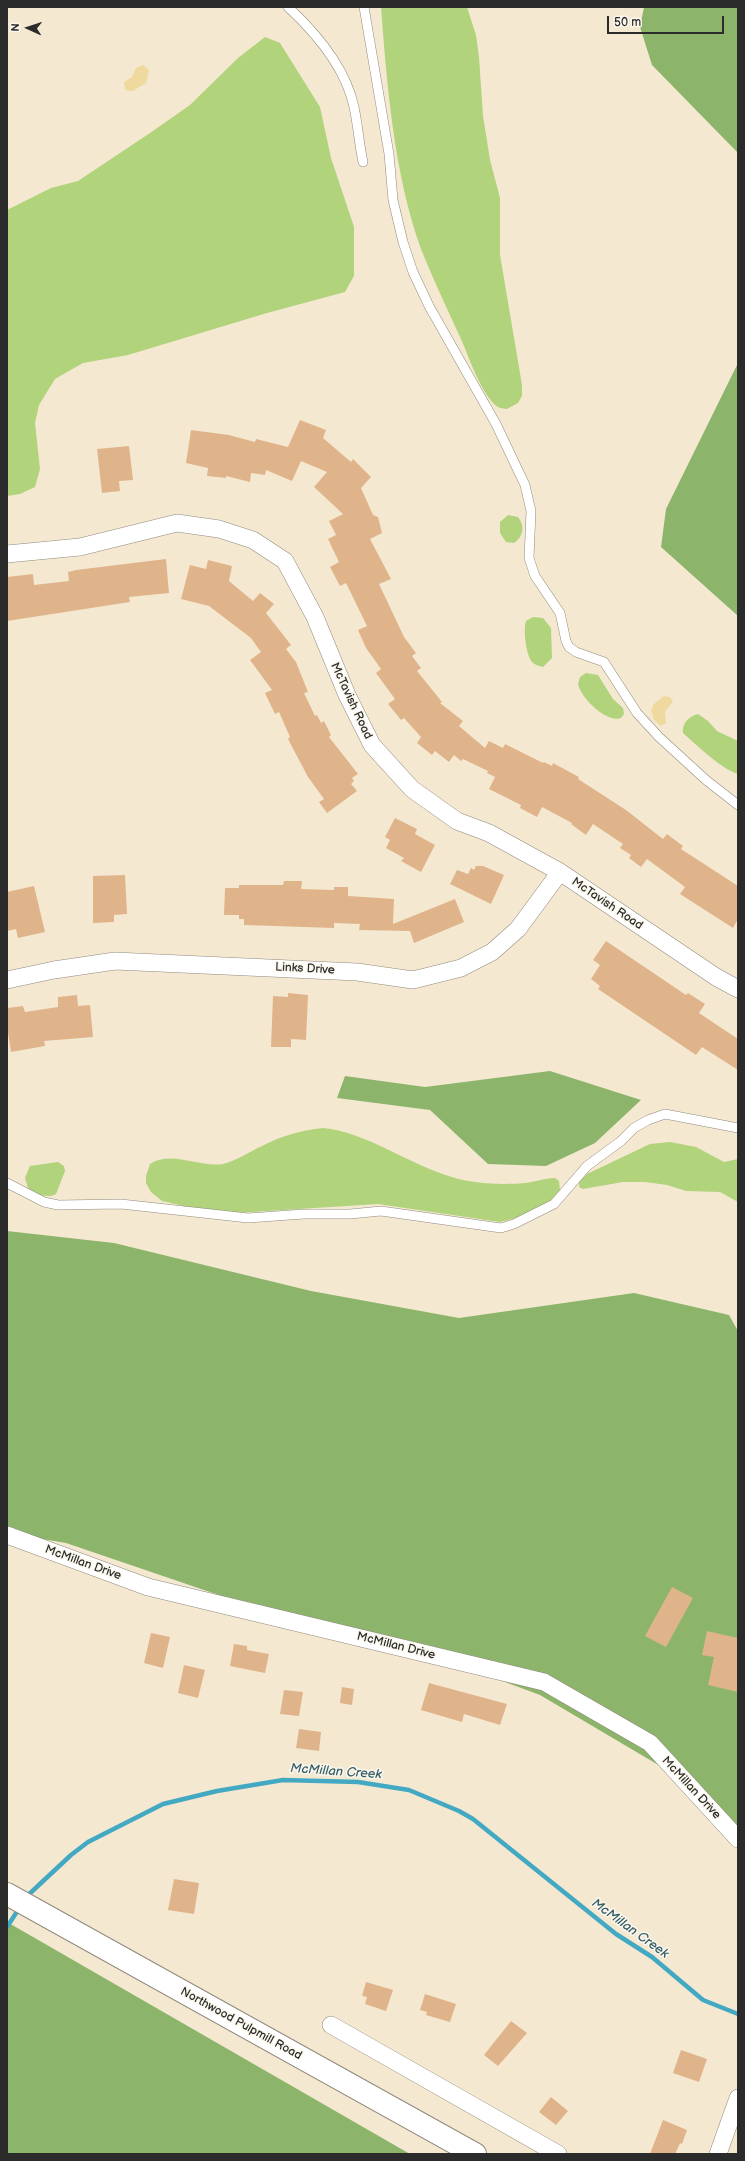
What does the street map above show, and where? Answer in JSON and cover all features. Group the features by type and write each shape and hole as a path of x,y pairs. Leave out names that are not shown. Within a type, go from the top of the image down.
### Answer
{"street":[{"name":"McTavish Road","path":"7,554 80,547 177,523 218,529 253,540 285,561 315,617 347,695 372,745 412,789 457,821 489,833 560,872 716,977 738,989"},
{"name":"Links Drive","path":"7,980 54,970 115,961 357,972 412,980 462,968 492,952 518,929 560,872"},
{"name":"McMillan Drive","path":"7,1535 148,1586 544,1682 650,1743 738,1839"},
{"name":"Northwood Pulpmill Road","path":"7,1894 475,2154"},
{"path":"331,2025 558,2154"},
{"path":"718,2154 738,2098"}],"lane":[{"path":"288,7 311,29 345,83 354,106 363,162"},
{"path":"364,7 389,154 392,200 403,242 426,300 496,424 525,485 531,511 529,558 534,576 560,613 566,641 569,647 576,652 604,662 637,713 659,737 706,780 738,805"},
{"path":"7,1183 36,1199 58,1205 121,1204 226,1217 256,1218 304,1214 350,1214 381,1211 501,1228 514,1224 554,1204 587,1166 621,1141 634,1128 648,1120 665,1114 738,1128"}],"green space":[{"path":"381,7 467,7 476,35 483,116 490,160 500,198 500,255 522,385 522,396 518,403 507,409 500,408 494,404 484,390 421,249 404,191 393,130"},
{"path":"644,7 738,7 738,153 652,65 640,27"},
{"path":"265,37 280,43 320,107 331,158 354,227 354,276 345,292 267,313 128,355 83,363 55,379 39,405 35,423 40,469 35,487 20,494 7,496 7,210 51,188 78,181 150,133 190,105 238,58"},
{"path":"738,363 738,616 661,547 666,509"},
{"path":"508,515 518,517 522,524 522,534 514,543 506,542 500,533 500,522"},
{"path":"533,617 543,618 551,628 552,658 543,667 532,662 528,654 525,625 526,621"},
{"path":"586,673 598,675 613,699 623,708 624,714 621,718 615,719 608,717 595,708 584,696 578,684 580,677"},
{"path":"698,714 708,721 717,731 738,741 738,774 732,772 717,762 683,733 686,721"},
{"path":"550,1071 641,1100 595,1143 546,1166 488,1164 430,1110 337,1098 345,1076 425,1087"},
{"path":"323,1128 356,1136 436,1172 460,1179 478,1183 507,1184 525,1183 555,1178 559,1181 560,1190 549,1202 520,1217 500,1222 378,1204 236,1213 188,1207 162,1201 151,1192 146,1183 146,1176 150,1164 158,1160 176,1159 214,1165 223,1164 238,1159 269,1142 284,1136 307,1130"},
{"path":"670,1142 696,1147 724,1162 738,1159 738,1202 720,1192 686,1191 667,1185 645,1182 623,1182 583,1189 579,1187 579,1181 587,1174 650,1144"},
{"path":"58,1162 64,1166 65,1171 56,1194 45,1196 28,1188 25,1178 30,1166"},
{"path":"7,1231 114,1243 311,1291 459,1318 634,1293 729,1315 738,1331 738,1838 677,1776 540,1695 424,1652 254,1607 66,1543 7,1533"},
{"path":"7,1922 410,2154 7,2154"}],"sand":[{"path":"143,65 149,70 146,83 133,91 125,90 124,82 132,77 136,68"},
{"path":"664,696 670,697 673,702 665,711 666,723 661,726 654,720 651,710 654,704"}],"building":[{"path":"300,420 326,430 323,438 351,462 353,459 371,477 361,488 373,515 378,517 382,533 370,539 391,579 379,584 404,637 416,653 412,656 421,668 417,671 442,702 440,703 463,721 459,726 485,748 489,741 503,748 505,744 543,763 544,762 552,766 553,763 579,777 578,779 626,810 663,839 667,834 683,846 681,849 738,886 738,919 733,928 680,894 685,887 647,859 641,867 629,858 631,855 620,848 623,844 593,824 586,835 571,824 572,823 542,807 537,817 520,808 521,805 489,789 495,777 487,773 488,771 463,759 461,761 454,755 449,762 435,751 432,755 417,743 421,737 404,718 401,720 388,704 395,699 376,673 381,669 366,648 358,630 367,626 346,583 340,586 330,567 339,562 328,539 336,535 329,521 343,514 314,487 327,472 301,461 292,481 266,470 265,475 251,473 250,482 226,476 226,478 207,476 208,468 186,463 191,430 229,435 255,442 256,439 288,447"},
{"path":"129,446 133,480 119,481 120,491 102,493 97,449"},
{"path":"166,559 169,593 129,597 130,602 7,621 7,577 33,574 34,585 69,581 68,572 76,570"},
{"path":"208,560 232,566 229,581 253,601 260,593 274,604 266,613 291,645 286,649 296,662 308,692 304,693 315,716 317,715 321,723 324,721 331,735 329,737 358,774 352,778 354,781 351,784 357,791 327,813 319,802 324,799 308,777 288,739 290,737 279,712 275,714 265,693 272,690 250,660 261,652 251,638 209,606 181,599 190,565 206,569"},
{"path":"395,818 417,829 415,834 435,845 421,872 401,861 404,858 386,848 390,840 385,837"},
{"path":"476,866 483,866 504,875 491,904 450,884 457,870 468,874 471,868 474,870"},
{"path":"125,875 127,914 114,915 114,922 93,923 93,876"},
{"path":"284,881 302,881 301,889 334,890 334,887 348,887 348,896 394,899 393,924 455,899 464,922 414,943 410,931 359,930 360,924 334,923 334,928 244,925 244,919 239,919 239,915 224,915 225,888 239,888 239,885 283,885"},
{"path":"34,886 45,932 18,938 16,929 7,931 7,892"},
{"path":"606,941 686,995 688,993 705,1004 699,1013 738,1039 738,1070 702,1047 696,1055 598,989 600,986 591,979 600,965 593,960"},
{"path":"288,993 308,995 306,1040 291,1039 291,1047 271,1047 273,996 288,997"},
{"path":"77,995 78,1006 90,1005 93,1037 44,1041 45,1046 11,1052 7,1026 7,1008 23,1006 25,1012 58,1007 58,997"},
{"path":"672,1587 693,1598 666,1647 645,1636"},
{"path":"707,1631 738,1638 738,1692 708,1685 714,1657 702,1655"},
{"path":"151,1633 170,1637 163,1668 144,1663"},
{"path":"234,1644 247,1646 247,1650 269,1654 265,1673 230,1666"},
{"path":"184,1665 205,1670 198,1698 178,1693"},
{"path":"429,1683 507,1704 500,1725 464,1714 462,1722 421,1710"},
{"path":"342,1687 354,1689 352,1705 340,1703"},
{"path":"284,1690 303,1692 299,1716 280,1714"},
{"path":"299,1729 321,1732 319,1751 296,1748"},
{"path":"174,1879 199,1883 194,1914 168,1910"},
{"path":"366,1982 393,1990 386,2011 365,2004 367,1997 362,1996"},
{"path":"425,1994 456,2004 450,2022 426,2015 427,2012 420,2010"},
{"path":"511,2021 527,2033 498,2066 484,2055"},
{"path":"681,2050 707,2059 699,2082 673,2073"},
{"path":"551,2097 568,2111 556,2125 539,2112"},
{"path":"663,2120 687,2130 682,2144 680,2143 675,2154 650,2154"}],"waterway":[{"name":"McMillan Creek","path":"26,1897 71,1855 88,1842 163,1804 217,1791 283,1780 358,1782 409,1790 459,1811 473,1819 616,1934 652,1957 703,2000 738,2014"},
{"name":"McMillan Creek","path":"7,1927 20,1907"}]}
